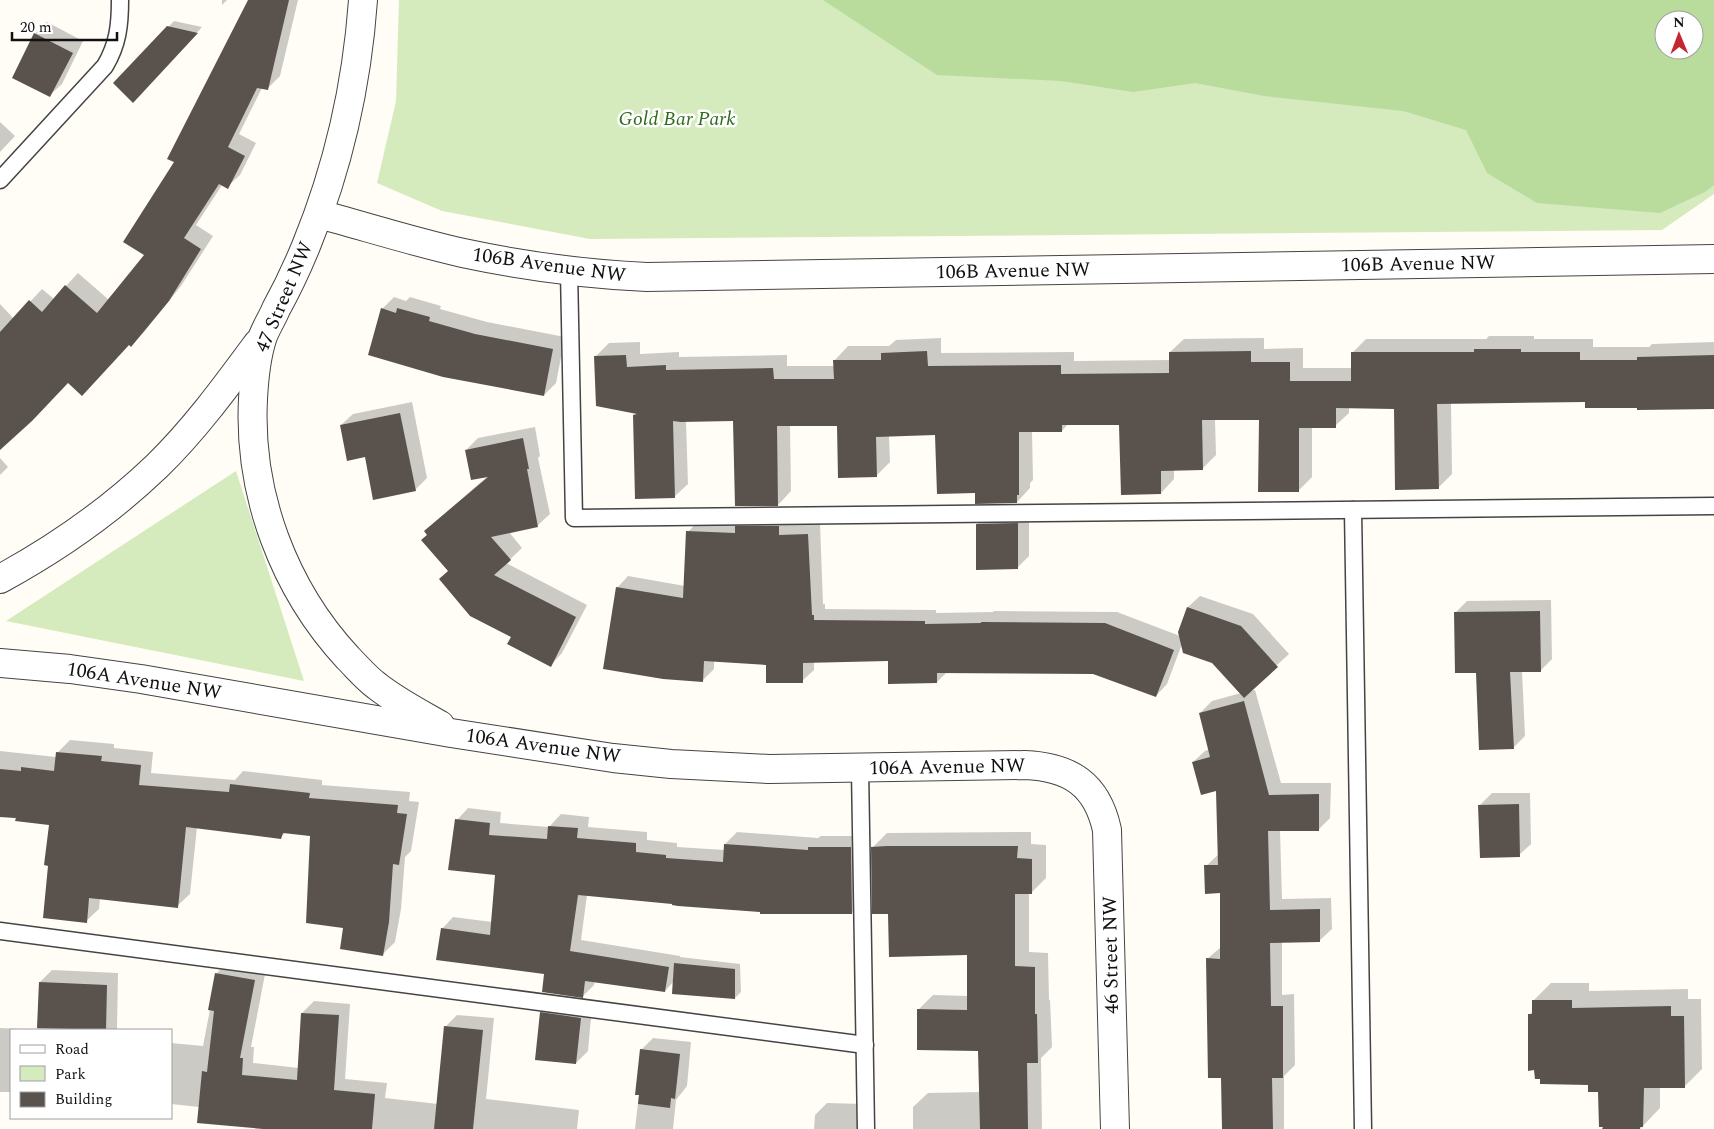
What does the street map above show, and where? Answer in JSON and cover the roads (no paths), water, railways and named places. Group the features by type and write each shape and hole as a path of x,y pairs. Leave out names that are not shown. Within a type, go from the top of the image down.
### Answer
{"street":[{"name":"47 Street NW","path":"363,0 349,105 337,157 319,214 290,283 262,338 253,388 252,436 260,487 268,520 290,576 322,627 358,669 377,686 452,733"},
{"name":"106B Avenue NW","path":"319,214 461,252 511,262 569,272 639,277 1714,258"},
{"path":"0,578 39,557 85,526 158,465 228,384 262,338"},
{"name":"106A Avenue NW","path":"0,663 70,669 141,679 452,733 613,758 671,764 768,770 1044,766 1061,770 1087,787"},
{"name":"46 Street NW","path":"1087,787 1101,808 1107,830 1115,1129"}],"lane":[{"path":"0,180 105,66 113,52 118,34 120,0"},
{"path":"569,272 568,298 574,518 1714,506"},
{"path":"1352,510 1363,1129"},
{"path":"860,769 866,1129"},
{"path":"0,931 864,1045"}],"park label":[{"name":"Gold Bar Park","path":"677,119"}]}
